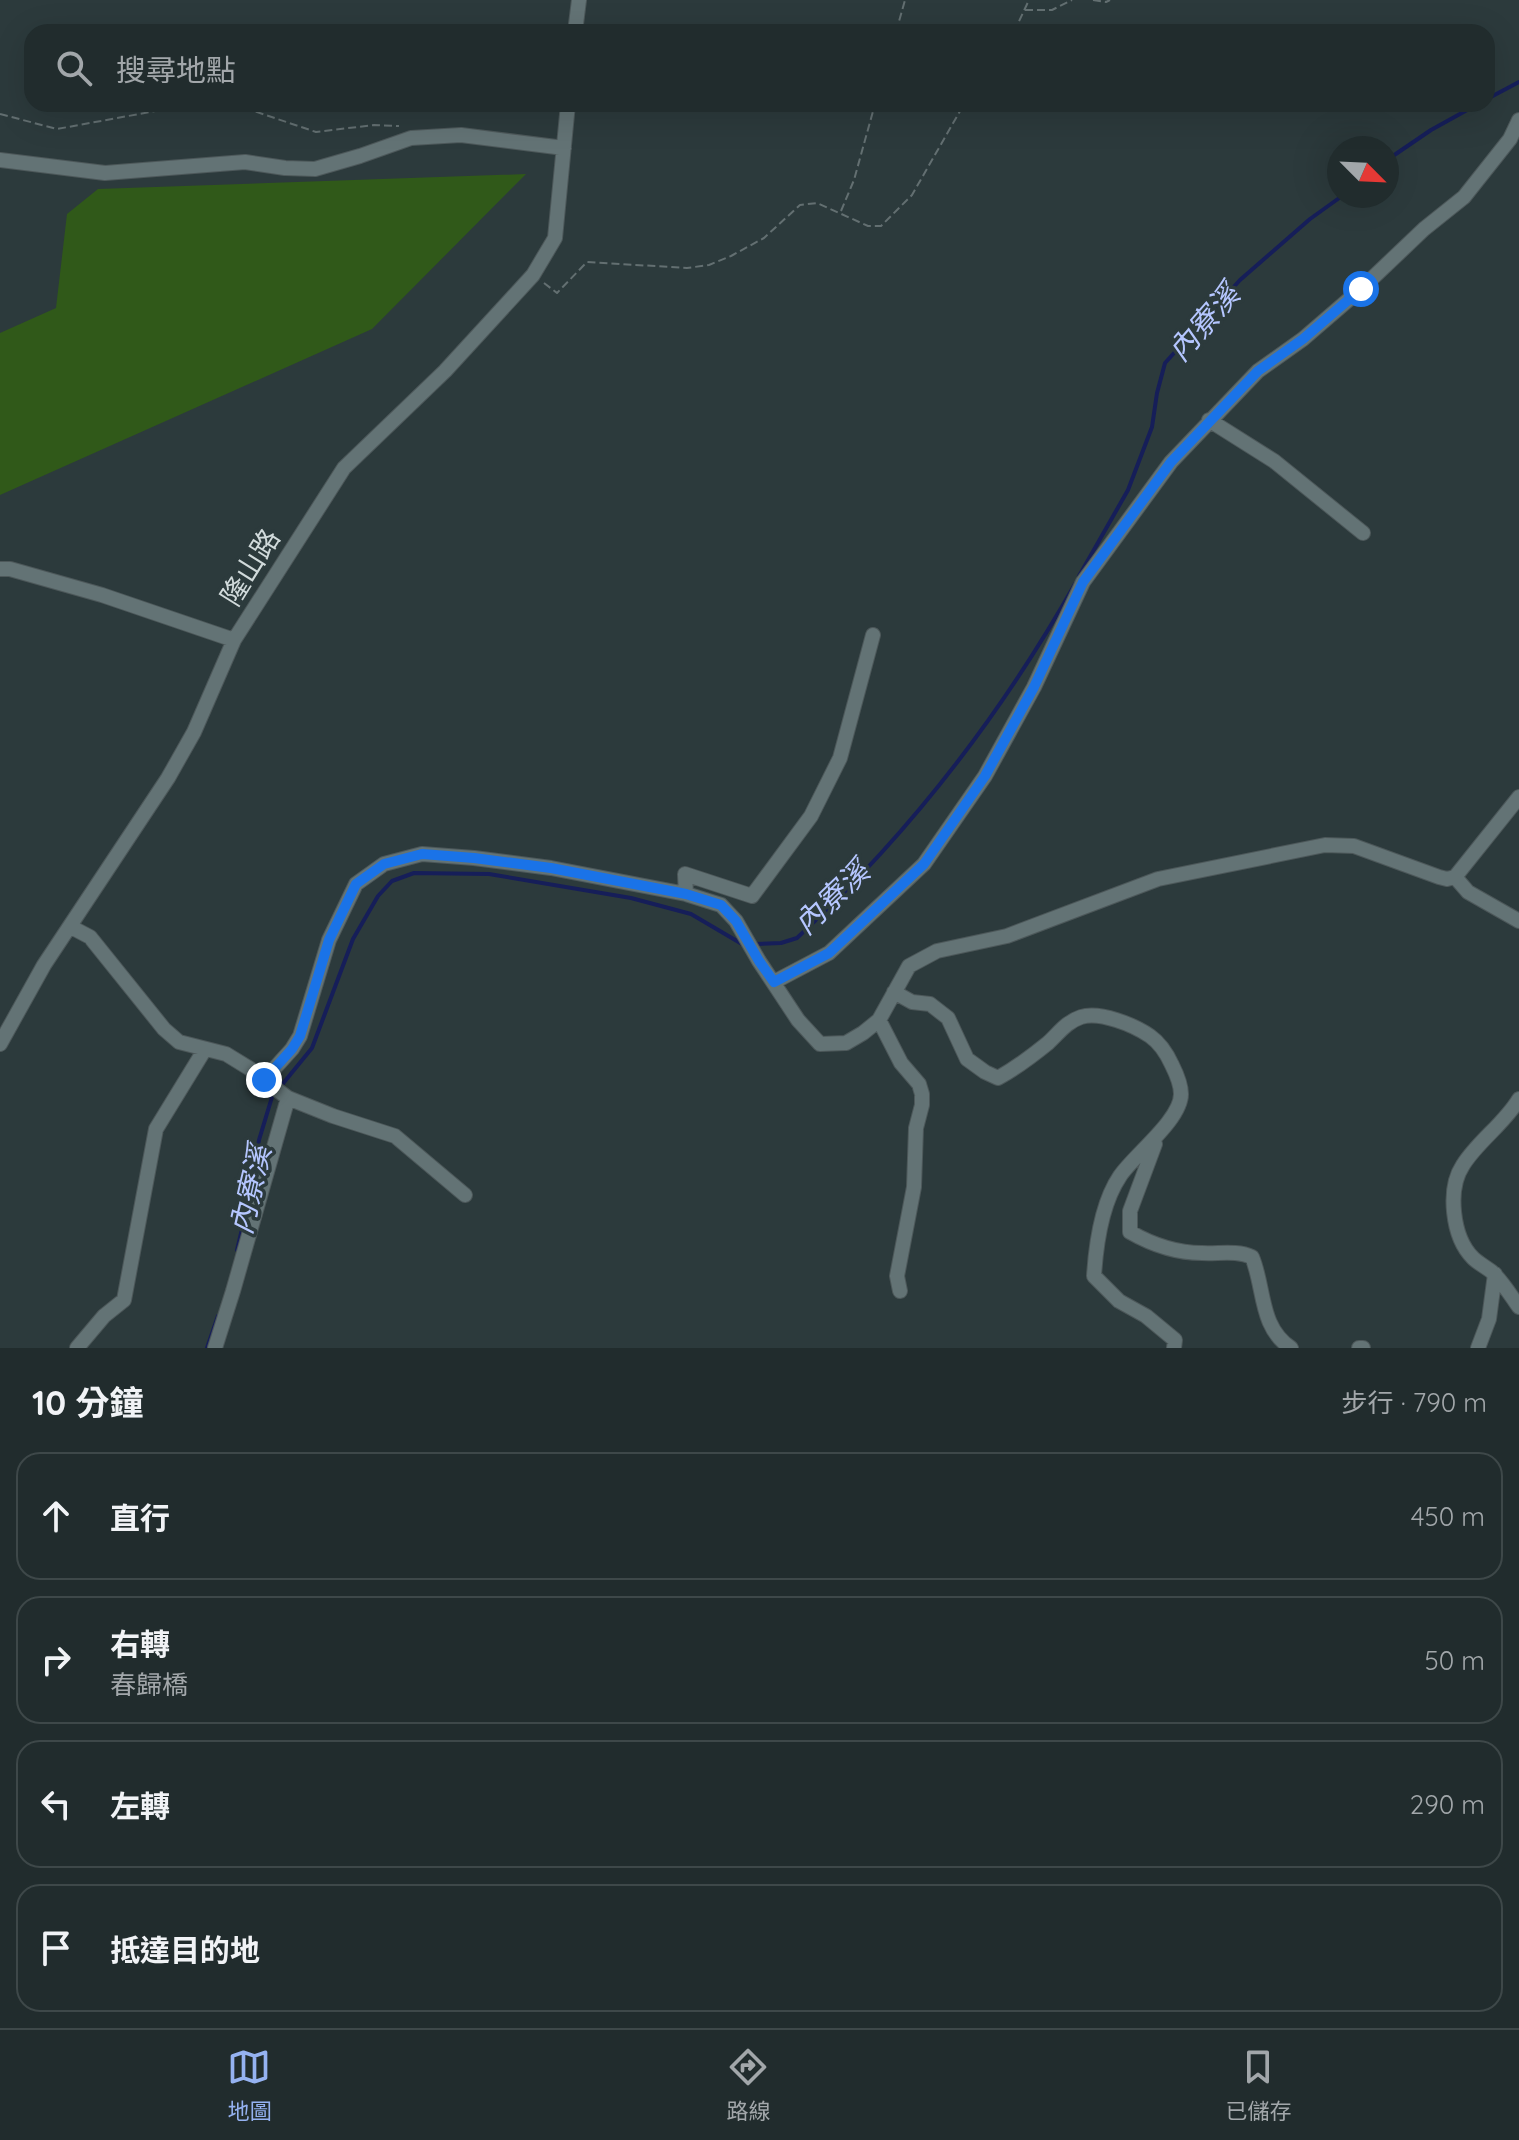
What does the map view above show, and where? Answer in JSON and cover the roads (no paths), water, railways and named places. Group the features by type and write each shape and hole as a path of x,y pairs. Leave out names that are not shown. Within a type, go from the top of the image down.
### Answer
{"street":[{"path":"576,24 579,0"},
{"name":"隆山路","path":"0,1044 44,965 168,778 194,732 234,640 344,468 445,371 533,275 555,238 567,112"},
{"path":"774,982 829,953 924,864 985,776 1034,687 1083,582 1171,462 1258,371 1303,339 1424,229 1464,197 1510,139 1519,120"},
{"path":"0,160 105,173 245,162 315,169 411,138 461,135 564,148"},
{"path":"1209,420 1274,461 1363,533"},
{"path":"0,569 10,569 102,595 234,640"},
{"path":"686,894 685,874 752,896 811,816 840,758 873,635"},
{"path":"1451,878 1519,797"},
{"path":"264,1080 300,1036 329,940 356,884 384,864 422,854 551,868 686,894 721,905 736,921 798,1020 820,1044 846,1043 863,1033 879,1020 909,966 937,951 1007,936 1158,879 1325,845 1354,846 1451,878 1468,892 1519,921"},
{"path":"71,927 90,937 164,1029 179,1042 226,1054 288,1098 395,1136 465,1195"},
{"path":"894,992 912,1002 930,1004 948,1018 967,1059 998,1078 1020,1065 1065,1025 1084,1016 1131,1024 1154,1038 1166,1053 1177,1074 1182,1096 1160,1133 1120,1176 1106,1207 1097,1242 1094,1276 1119,1301 1146,1316 1176,1345"},
{"path":"879,1020 901,1063 919,1084 922,1094 916,1128 914,1187 897,1276 900,1291"},
{"path":"77,1348 104,1316 124,1300 156,1129 205,1049"},
{"path":"215,1348 288,1098"},
{"path":"1519,1099 1463,1163 1455,1180 1453,1195 1459,1236 1471,1257 1495,1274 1519,1307"},
{"path":"1160,1133 1130,1211 1130,1232 1148,1243 1197,1253 1244,1253 1252,1257 1258,1270 1266,1316 1284,1343 1291,1348"},
{"path":"1478,1348 1489,1319 1495,1274"}],"waterway":[{"name":"內寮溪","path":"1495,95 1519,82"},
{"name":"內寮溪","path":"1399,152 1464,112"},
{"name":"內寮溪","path":"1079,576 1128,490 1152,427 1165,363 1240,280 1327,207"},
{"name":"內寮溪","path":"755,944 781,943 797,938 914,816 984,727 1075,584"},
{"name":"內寮溪","path":"237,1250 259,1140 272,1097 312,1048 353,939 378,896 392,881 414,873 489,874 631,898 691,914 742,944"},
{"name":"內寮溪","path":"207,1348 218,1316"}]}
